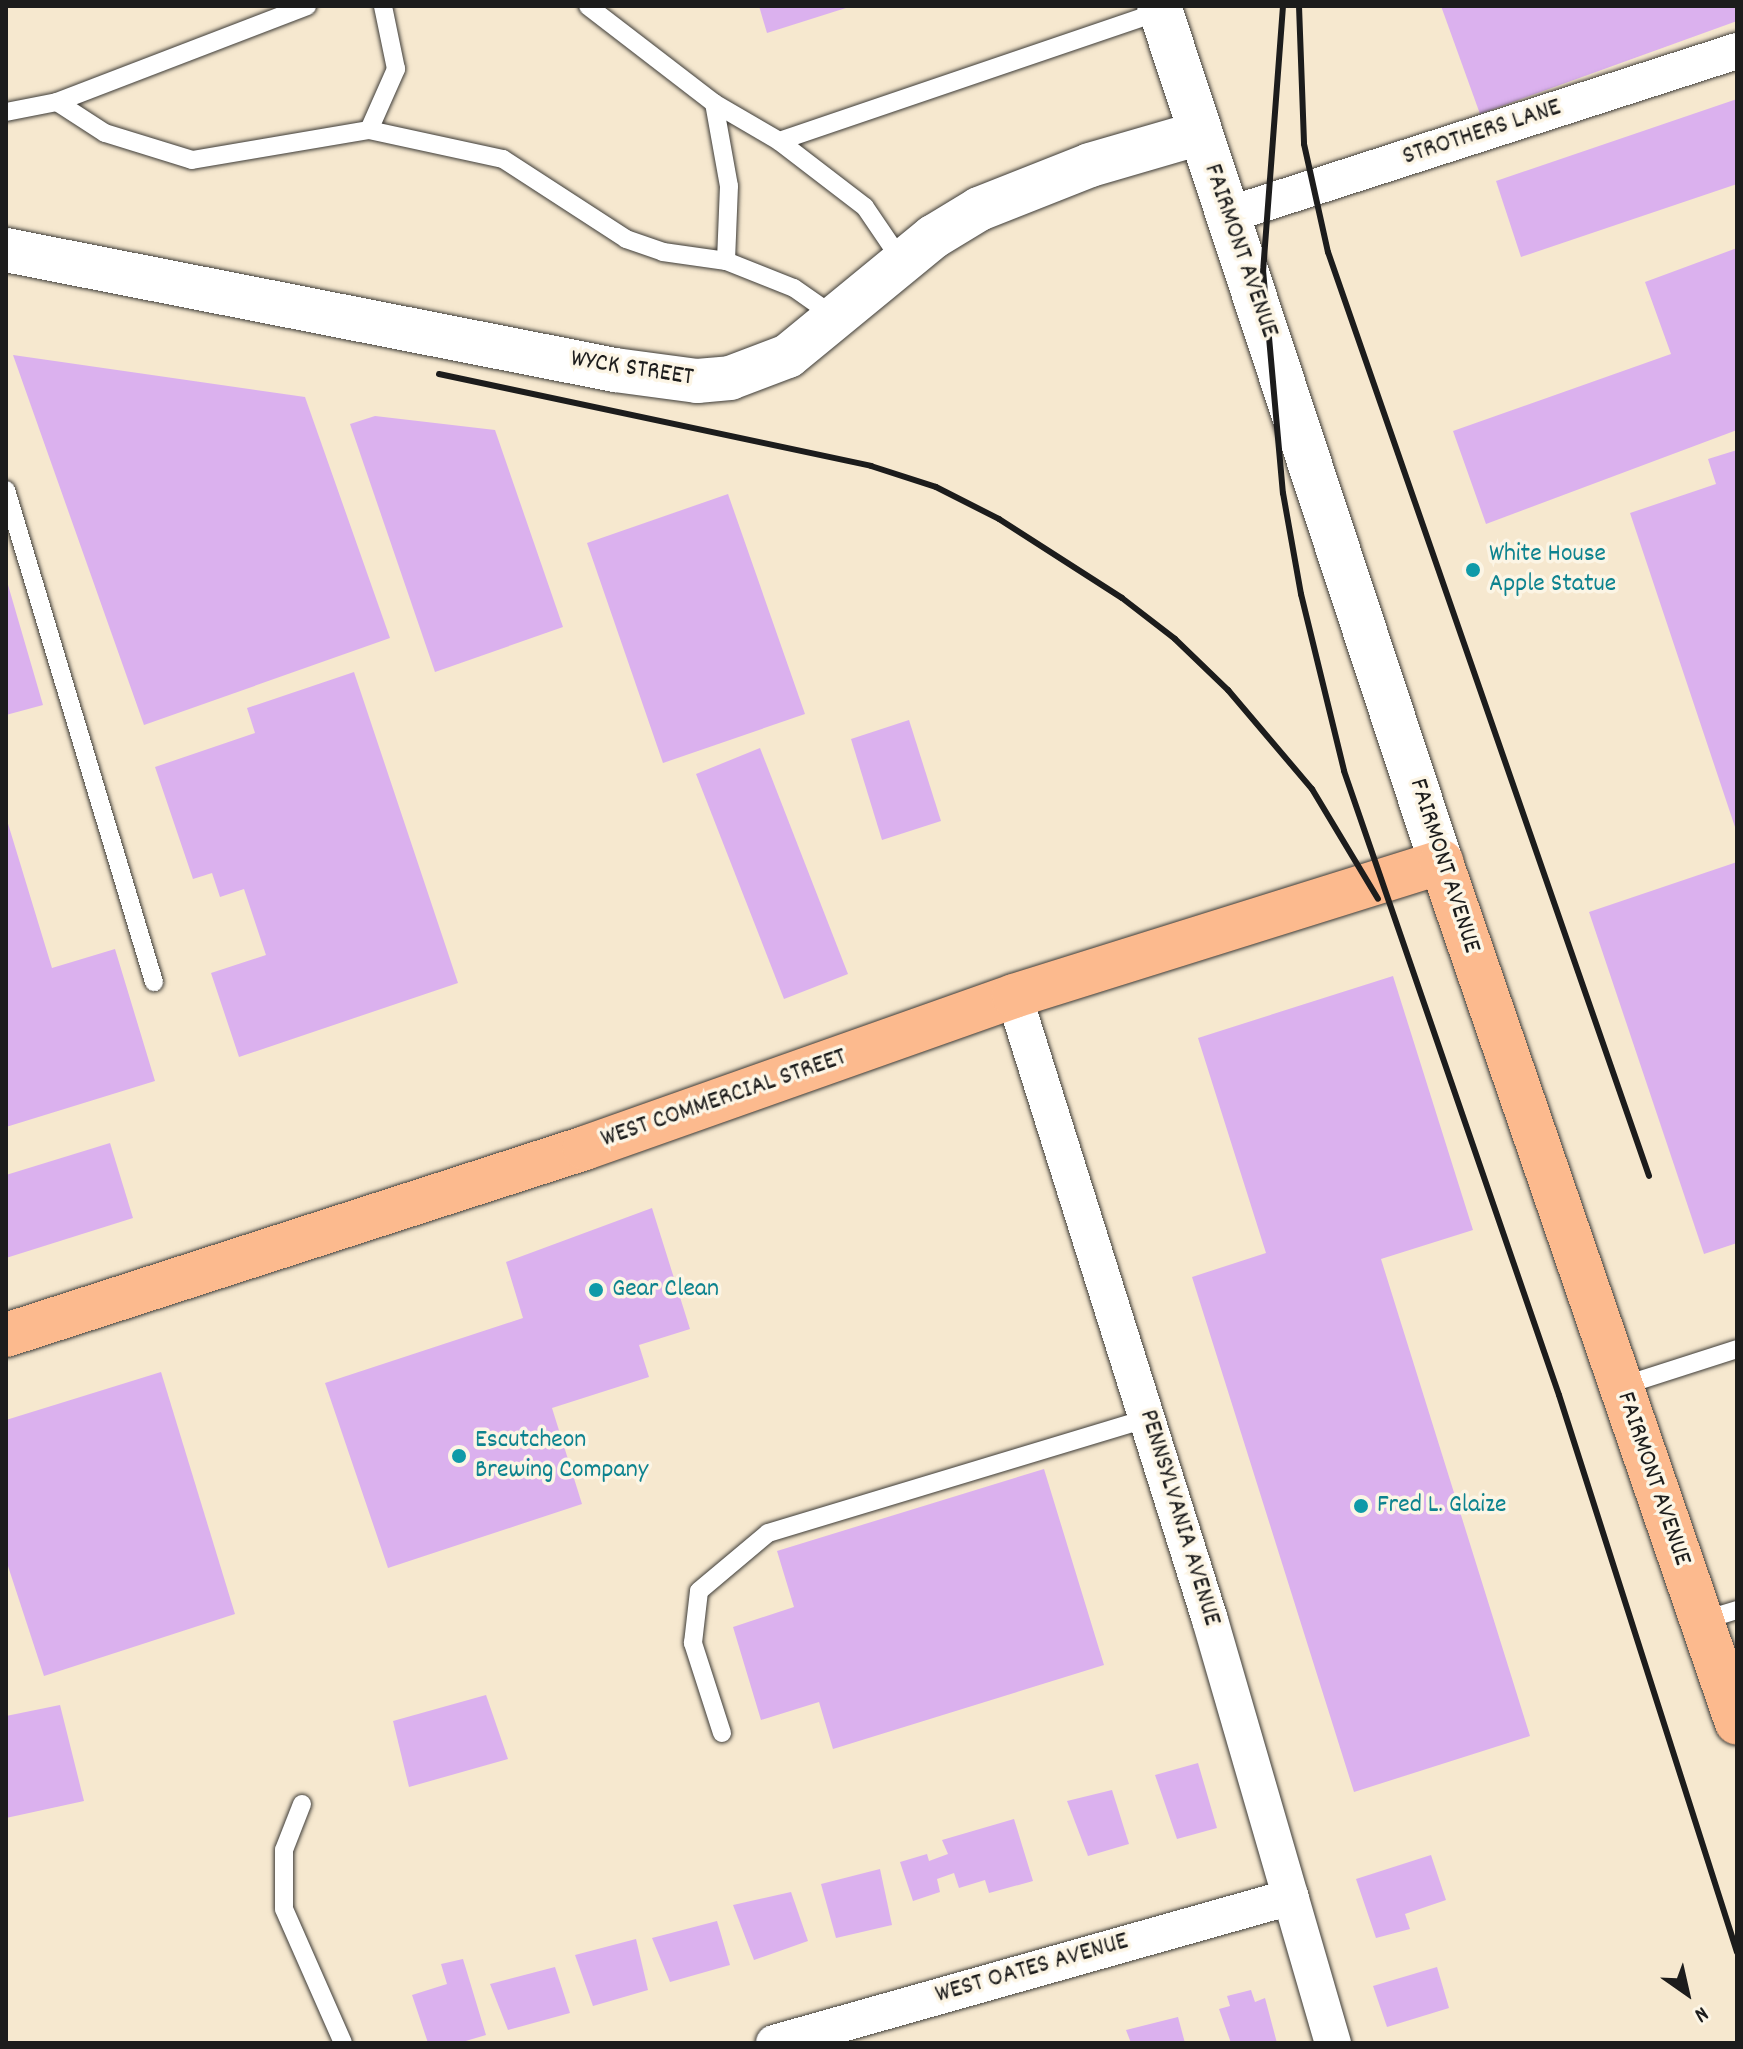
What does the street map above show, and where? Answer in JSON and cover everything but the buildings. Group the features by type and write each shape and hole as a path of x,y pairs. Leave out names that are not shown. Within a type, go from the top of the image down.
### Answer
{"main road":[{"name":"WEST COMMERCIAL STREET","path":"6,1335 585,1148 1014,996 1441,862"},
{"name":"FAIRMONT AVENUE","path":"1441,862 1622,1386 1719,1616 1737,1723"}],"street":[{"name":"FAIRMONT AVENUE","path":"1160,9 1441,862"},
{"name":"STROTHERS LANE","path":"1228,215 1737,51"},
{"name":"WYCK STREET","path":"6,250 615,370 697,381 760,370 788,356 933,237 1006,195 1130,152 1200,133"},
{"name":"PENNSYLVANIA AVENUE","path":"1014,996 1148,1418 1333,2043"},
{"name":"WEST OATES AVENUE","path":"774,2043 1291,1897"}],"lane":[{"path":"6,112 57,102 307,6"},
{"path":"369,130 396,69 383,6"},
{"path":"588,6 714,103 779,141 865,207 903,263"},
{"path":"779,141 1160,9"},
{"path":"57,102 105,133 192,160 369,130 503,159 626,239 663,252 726,261 794,288 836,318"},
{"path":"714,103 729,186 726,261"},
{"path":"6,490 154,982"},
{"path":"1622,1386 1737,1349"},
{"path":"722,1733 693,1643 699,1591 768,1533 1148,1418"},
{"path":"302,1804 284,1850 284,1909 343,2043"}],"railway":[{"path":"1283,6 1263,270 1283,493 1301,594 1344,771 1559,1395 1737,1952"},
{"path":"1299,6 1304,144 1328,252 1649,1176"},
{"path":"439,374 871,466 936,487 999,519 1122,598 1175,639 1228,690 1312,789 1378,899"}],"place":[{"name":"White House Apple Statue","path":"1473,570"},
{"name":"Gear Clean","path":"596,1290"},
{"name":"Escutcheon Brewing Company","path":"459,1456"},
{"name":"Fred L. Glaize","path":"1361,1506"}]}
